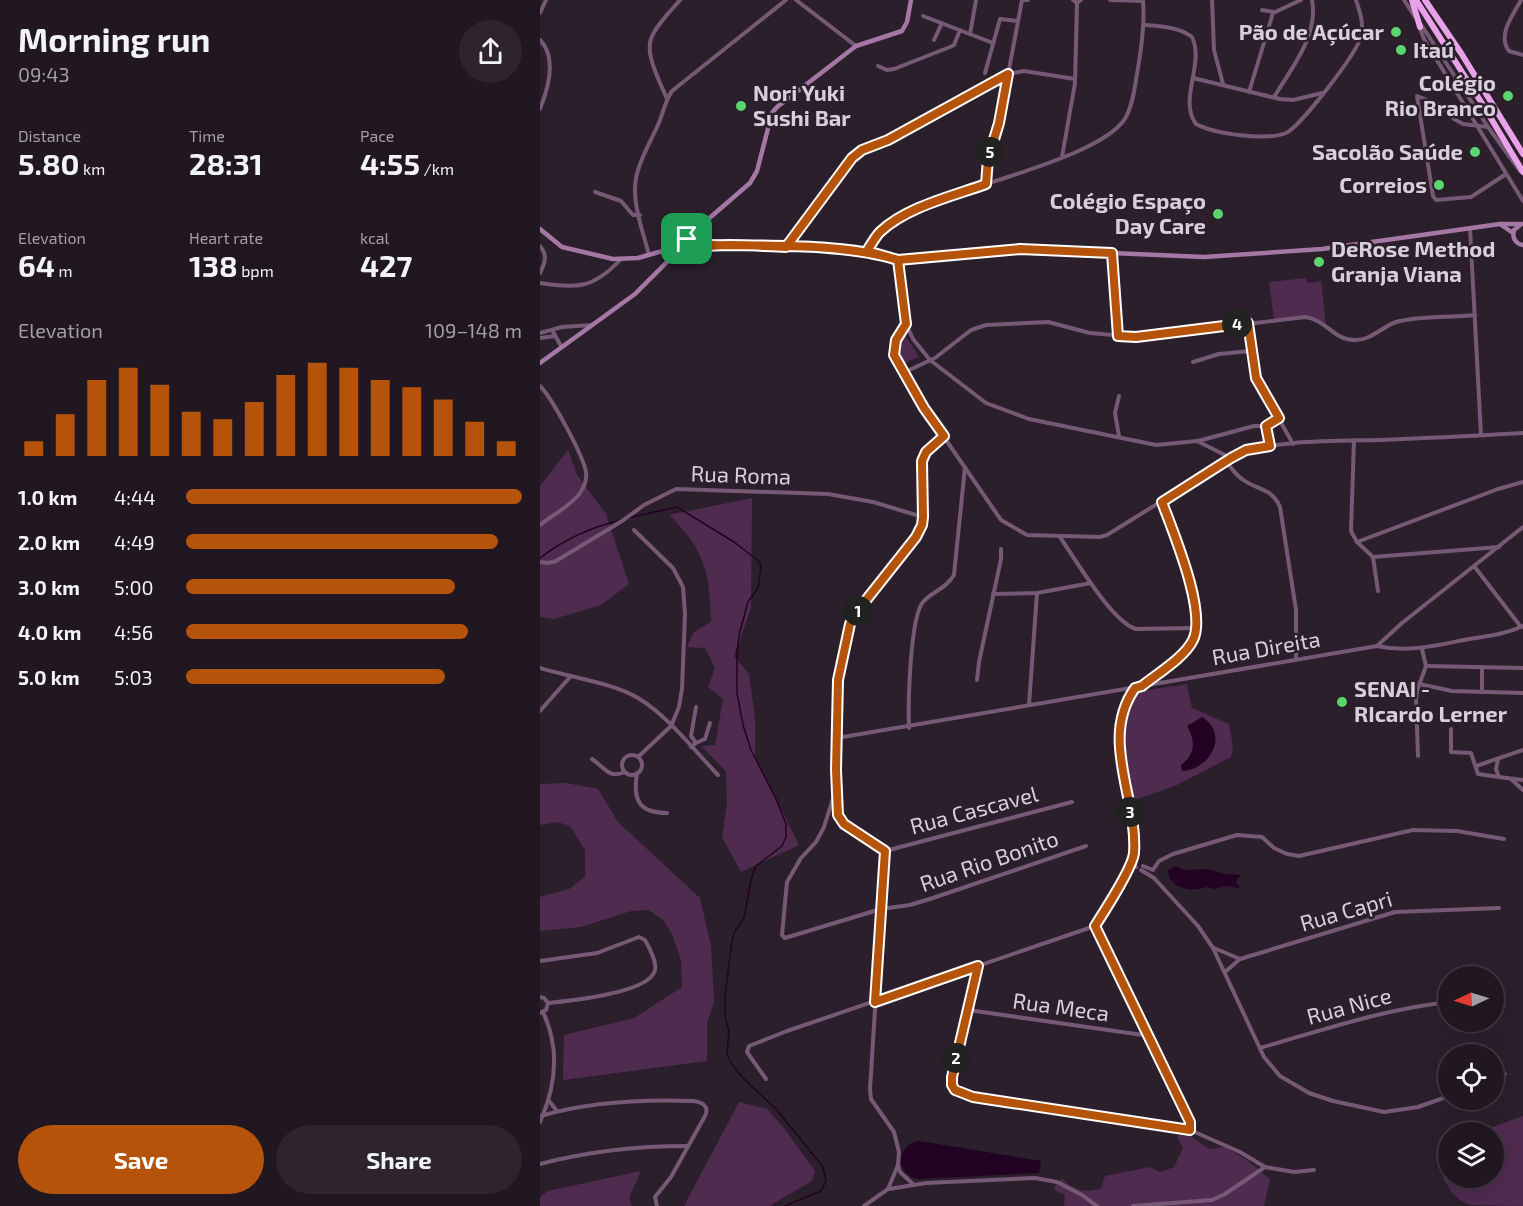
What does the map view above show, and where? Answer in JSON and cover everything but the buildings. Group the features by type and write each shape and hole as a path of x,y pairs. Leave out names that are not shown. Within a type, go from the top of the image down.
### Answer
{"highway":[{"path":"1414,0 1420,25"},
{"path":"1414,0 1483,105 1523,173"},
{"path":"1425,0 1461,53 1523,154"}],"main road":[{"path":"540,363 635,294 708,218 736,197 750,183 757,171 774,110 856,46 902,30 907,22 911,0"},
{"path":"540,229 562,247 620,260 711,245 867,251 898,260 1020,249 1204,257 1263,255 1500,224 1522,224"},
{"path":"1500,224 1513,233 1515,240 1523,245"},
{"path":"1513,233 1516,227 1522,224"},
{"path":"684,248 687,239"}],"street":[{"path":"540,13 546,0"},
{"path":"667,99 653,65 650,43 660,25 680,0"},
{"path":"649,255 635,192 636,177 664,112 667,99 672,91 786,0"},
{"path":"796,0 856,46"},
{"path":"970,34 976,0"},
{"path":"986,184 988,159 999,123 1022,0 1028,0"},
{"path":"867,251 879,234 891,224 940,198 1005,179 1084,149 1120,126 1126,117 1134,90 1143,39 1143,1 1110,0"},
{"path":"1212,0 1214,50 1223,85"},
{"path":"1262,10 1273,12 1300,0"},
{"path":"1274,98 1305,44 1313,19 1312,0"},
{"path":"1144,25 1162,26 1185,32 1192,37 1195,48 1190,104 1194,122 1212,131 1273,136 1292,130 1345,66 1359,42 1362,26 1356,0"},
{"path":"1404,0 1514,165 1523,173"},
{"path":"1521,0 1504,34 1504,40 1509,51 1523,55"},
{"path":"1062,157 1075,80 1077,1"},
{"path":"1249,92 1273,12"},
{"path":"923,16 993,43"},
{"path":"984,73 1000,19 1018,21"},
{"path":"934,40 942,24"},
{"path":"1420,25 1424,39 1523,201"},
{"path":"878,66 886,70 894,69 950,47 954,45 960,30"},
{"path":"540,39 548,55 549,68 549,81 540,109"},
{"path":"786,247 852,158 862,150 888,140 1008,74 1024,71 1075,80"},
{"path":"1193,78 1274,98 1293,100 1322,92"},
{"path":"1488,127 1459,122 1440,105 1417,96 1433,196 1436,200 1471,196 1506,174"},
{"path":"595,192 621,201 633,215 639,215"},
{"path":"1470,228 1481,435"},
{"path":"540,246 545,255 540,273"},
{"path":"1112,253 1118,336"},
{"path":"540,283 567,287 588,284 604,275 620,260"},
{"path":"898,260 906,324 917,345 930,360 970,392 993,406 1029,419 1156,445 1197,441 1254,426 1266,426 1279,418"},
{"path":"903,373 939,356 962,335 986,325 1048,322 1090,333 1136,337 1310,317 1320,321 1341,337 1353,340 1366,338 1401,321 1475,315"},
{"path":"1248,323 1256,378 1293,444"},
{"path":"906,324 896,340 894,350 903,373 1001,520 1028,535 1100,537 1107,535 1246,450 1293,444 1523,434"},
{"path":"540,333 572,326 592,325"},
{"path":"552,330 561,346"},
{"path":"540,338 555,336"},
{"path":"1193,363 1219,354 1251,351"},
{"path":"540,386 554,404 584,463 587,475 584,487 578,496 540,525"},
{"path":"1119,396 1115,413 1119,437"},
{"path":"1266,426 1270,446"},
{"path":"1110,435 1116,427"},
{"path":"913,1185 900,1172 894,1132 872,1099 871,1071 885,851 857,834 840,820 838,815 836,787 838,680 850,624 859,609 916,537 922,525 922,461 926,452 944,436"},
{"path":"1197,441 1228,459 1232,470 1244,481 1275,497 1280,507 1296,610 1296,660"},
{"path":"1354,441 1351,531 1357,542 1373,557 1378,591"},
{"path":"909,728 908,691 916,618 922,603 945,588 954,575 965,467"},
{"path":"1357,542 1498,489 1523,482"},
{"name":"Rua Roma","path":"540,562 548,564 556,561 644,505 676,489 828,494 873,502 923,517"},
{"path":"1142,686 1181,655 1193,640 1196,628 1197,615 1189,579 1162,502"},
{"path":"1377,646 1402,623 1523,527"},
{"path":"633,530 673,568 683,587 685,614 682,689 679,707 671,726 638,757"},
{"path":"1059,536 1091,583 1128,627 1136,629 1196,628"},
{"path":"1373,557 1499,547"},
{"path":"977,680 1001,559 1001,549"},
{"path":"1474,566 1522,627"},
{"path":"993,594 1037,593 1091,583"},
{"path":"1029,705 1037,593"},
{"name":"Rua Direita","path":"837,738 909,728 1029,705 1377,646 1388,649 1422,649 1497,635 1522,627"},
{"path":"1418,756 1416,700 1426,666 1422,649"},
{"path":"1426,666 1523,668"},
{"path":"1482,667 1482,692"},
{"path":"540,668 614,688 638,697 671,726 718,775"},
{"path":"540,711 570,677"},
{"path":"1419,684 1452,691 1523,693"},
{"path":"1135,688 1126,703 1118,732 1132,824 1134,856 1140,867 1154,878 1198,926 1213,948 1268,1064 1288,1081 1309,1093 1350,1106 1384,1112 1418,1107 1438,1100"},
{"path":"696,707 691,736 696,743"},
{"path":"691,747 705,739 710,723"},
{"path":"1451,729 1451,752 1472,753 1478,774 1523,780"},
{"path":"1476,766 1523,750"},
{"path":"625,772 622,766 624,760 629,755 638,757"},
{"path":"638,757 642,766 637,773 636,799 644,807 667,813"},
{"path":"592,759 615,776 625,772 637,773"},
{"path":"1498,759 1496,770 1499,777"},
{"path":"1511,779 1523,790"},
{"name":"Rua Rio Bonito","path":"836,787 820,834 791,872 787,882 782,935 788,937 881,909 910,905 1086,846"},
{"name":"Rua Cascavel","path":"885,851 1072,802"},
{"path":"1131,863 1154,870 1159,861 1173,854 1237,835 1262,837 1274,848 1287,854 1299,855 1413,830 1457,831 1504,839"},
{"path":"766,1079 747,1052 749,1046 787,1030 1095,926 1134,856"},
{"name":"Rua Capri","path":"1240,959 1395,912 1499,908"},
{"path":"1095,926 1150,1036 1190,1122 1190,1130"},
{"path":"540,961 597,953 639,937 645,940 655,963 655,973 648,980 639,984 604,996 548,1004"},
{"path":"1213,948 1240,959 1225,972"},
{"path":"978,966 952,1077 952,1085 961,1094 1190,1130 1240,1152 1265,1167 1294,1172 1314,1170"},
{"path":"540,997 544,998 548,1004"},
{"path":"540,1122 549,1101 554,1072 554,1056 548,1025 542,1012 546,1010 548,1004"},
{"name":"Rua Nice","path":"1260,1048 1383,1012 1438,1004"},
{"name":"Rua Meca","path":"968,1010 1150,1036"},
{"path":"549,1101 557,1112"},
{"path":"541,1116 591,1105 635,1101 700,1102 706,1108 707,1114 671,1178 656,1197 657,1206"},
{"path":"540,1164 608,1150 688,1146"},
{"path":"888,1189 898,1165"},
{"path":"1133,1206 1212,1200 1226,1194 1265,1167"},
{"path":"864,1206 888,1189 913,1185 1035,1178 1057,1182 1097,1206"}],"shaded area":[{"path":"1306,278 1307,283 1321,281 1326,326 1310,316 1274,319 1269,282"},
{"path":"903,332 919,357 910,360 902,367 897,349"},
{"path":"568,450 577,475 606,514 629,584 601,605 554,619 540,617 540,486"},
{"path":"752,498 751,608 734,656 749,674 755,718 755,757 799,845 741,872 722,837 727,804 726,771 701,746 715,745 723,699 708,687 715,668 705,648 687,647 694,632 711,622 707,576 691,539 669,515"},
{"path":"1187,684 1192,708 1229,724 1233,747 1231,757 1177,785 1130,802 1125,765 1127,763 1125,717 1127,708 1136,695"},
{"path":"1202,717 1215,732 1213,750 1201,765 1182,771 1181,765 1189,757 1193,747 1187,726"},
{"path":"566,783 598,789 618,822 700,898 711,946 714,1002 707,1023 707,1061 563,1080 564,1035 634,1018 682,987 681,960 672,934 663,920 649,910 631,911 581,927 540,931 540,897 569,889 585,877 585,850 570,826 557,822 540,825 540,784"},
{"path":"1175,866 1184,870 1206,869 1225,874 1242,875 1236,882 1240,888 1225,886 1214,889 1182,888 1176,885 1169,876 1168,870"},
{"path":"739,1102 767,1109 784,1128 815,1171 812,1181 769,1206 684,1206"},
{"path":"1523,1116 1523,1206 1471,1205 1461,1201 1449,1188 1504,1188 1504,1123"},
{"path":"1185,1132 1209,1149 1225,1147 1247,1160 1270,1179 1264,1206 1064,1206 1065,1195 1054,1190 1062,1179 1075,1188 1091,1191 1101,1188 1105,1176 1150,1167 1160,1172 1174,1167 1183,1148 1177,1137"},
{"path":"919,1141 1041,1161 1039,1173 919,1179 906,1173 901,1158 909,1145"},
{"path":"641,1171 629,1198 632,1206 540,1206 540,1197 548,1191"}],"waterway":[{"path":"628,518 677,507 734,542 760,562 758,588 748,602 739,635 737,693 743,725 751,750 776,799 786,824 786,837 782,846 756,866 751,880 744,918 735,931 732,941 725,995 725,1016 729,1031 727,1054 731,1063 742,1077 777,1110 823,1167 826,1181 821,1191 785,1206"},
{"path":"540,558 558,545 578,535 621,520"}],"place":[{"name":"Pão de Açúcar","path":"1396,32"},
{"name":"Itaú","path":"1401,50"},
{"name":"Colégio Rio Branco","path":"1508,96"},
{"name":"Nori Yuki Sushi Bar","path":"741,106"},
{"name":"Sacolão Saúde","path":"1475,152"},
{"name":"Correios","path":"1439,185"},
{"name":"Colégio Espaço Day Care","path":"1218,214"},
{"name":"DeRose Method Granja Viana","path":"1319,262"},
{"name":"SENAI - RIcardo Lerner","path":"1342,702"}],"route":[{"path":"687,239 676,247 677,252 711,245 786,247 852,158 862,150 888,140 1008,74 999,123 988,159 986,184 940,198 891,224 879,234 867,251 898,260 1020,249 1112,253 1118,336 1136,337 1248,323 1256,378 1279,418 1266,426 1270,446 1246,450 1162,502 1189,579 1197,615 1196,633 1181,655 1142,686 1135,688 1128,697 1119,723 1118,732 1132,824 1134,856 1095,926 1150,1036 1190,1122 1190,1130 1000,1102 961,1094 955,1090 952,1077 978,966 875,1002 885,851 844,824 838,815 836,770 838,680 850,624 859,609 916,537 922,525 922,461 926,452 944,436 924,408 894,355 896,340 906,324 898,260 878,254 867,251 786,247 698,244 684,246 687,239"}]}
